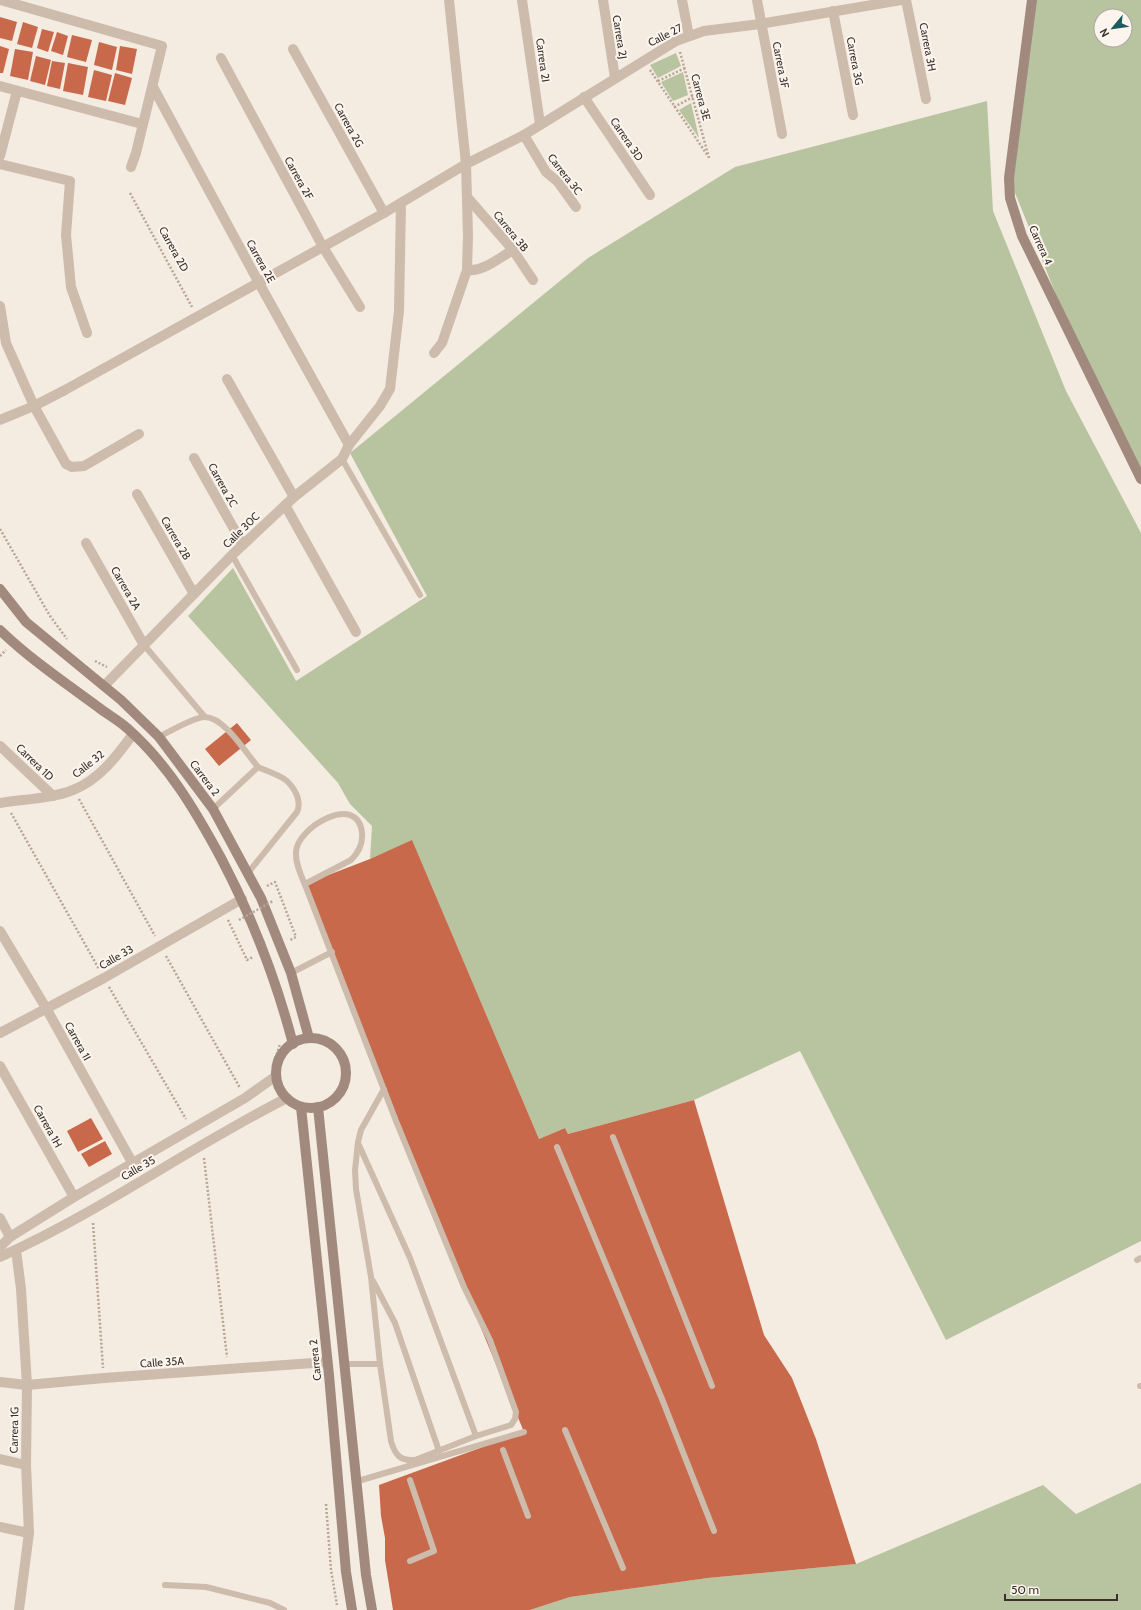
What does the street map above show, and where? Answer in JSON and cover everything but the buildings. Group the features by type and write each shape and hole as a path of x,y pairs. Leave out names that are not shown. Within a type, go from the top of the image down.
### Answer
{"main road":[{"name":"Carrera 4","path":"1032,0 1009,178 1010,198 1022,236 1138,466 1141,480"},
{"name":"Carrera 2","path":"0,589 26,622 121,700 159,737 213,809 261,898 291,973 308,1038"},
{"path":"0,630 37,662 133,734 166,769 186,796 205,828 265,952 287,1020 293,1044"},
{"path":"308,1038 320,1039 330,1044 338,1051 344,1060 346,1071 345,1082 341,1092 324,1106 313,1108 301,1107 290,1101 273,1078 285,1049 297,1041 308,1038"},
{"name":"Carrera 2","path":"301,1107 327,1362 346,1572 352,1610"},
{"path":"318,1107 341,1340 358,1481 366,1575 372,1610"}],"street":[{"path":"1,0 162,46 153,87 131,167"},
{"path":"434,353 442,342 467,270 468,198 466,164 449,0"},
{"name":"Carrera 2I","path":"522,0 540,124"},
{"name":"Carrera 2J","path":"603,0 614,78"},
{"path":"682,0 689,36"},
{"name":"Carrera 3F","path":"757,0 760,24 782,134"},
{"name":"Calle 27","path":"0,420 34,406 384,213 466,164 524,135 676,41 704,31 760,24 832,11 846,4 901,0"},
{"name":"Carrera 3H","path":"906,0 926,99"},
{"name":"Carrera 3G","path":"832,11 854,115"},
{"name":"Carrera 2G","path":"292,49 384,213"},
{"name":"Carrera 2F","path":"221,58 323,247 360,307"},
{"path":"0,86 142,124"},
{"name":"Carrera 2E","path":"153,87 349,445"},
{"path":"0,156 17,91"},
{"name":"Carrera 3D","path":"584,97 650,195"},
{"name":"Carrera 3C","path":"524,135 546,172 558,182 576,207"},
{"path":"0,164 70,182 66,235 71,287 87,333"},
{"name":"Carrera 3B","path":"468,198 513,250 533,280"},
{"name":"Calle 30C","path":"104,686 116,672 232,555 294,497 342,459 349,445 380,406 390,389 399,311 401,203"},
{"path":"467,270 474,271 482,269 513,250"},
{"path":"0,306 6,343 34,406 66,464 72,467 84,466 139,434"},
{"path":"227,380 294,497"},
{"name":"Carrera 2C","path":"194,458 243,545"},
{"name":"Carrera 2B","path":"137,494 194,594"},
{"path":"285,505 356,632"},
{"name":"Carrera 2A","path":"86,543 144,645"},
{"name":"Calle 32","path":"0,802 53,796 74,790 91,779 111,762 133,734"},
{"name":"Carrera 1D","path":"0,746 53,796"},
{"name":"Calle 33","path":"0,1033 104,978 239,901"},
{"name":"Carrera 1I","path":"0,931 46,1008 133,1164"},
{"name":"Carrera 1H","path":"0,1066 74,1197"},
{"name":"Calle 35","path":"0,1247 10,1237 74,1197 246,1098 273,1078"},
{"name":"Calle 35","path":"0,1257 92,1209 202,1144 287,1098"},
{"path":"0,1218 10,1237"},
{"name":"Carrera 1G","path":"16,1250 21,1289 27,1385 26,1465 29,1532 19,1610"},
{"name":"Calle 35A","path":"0,1382 27,1385 327,1362"},
{"path":"0,1458 26,1465"},
{"path":"0,1527 29,1532"}],"lane":[{"path":"342,459 420,595"},
{"path":"232,555 297,670"},
{"path":"144,645 204,716 214,719 223,725 258,767 286,780 297,796 300,805 297,812 248,874"},
{"path":"159,737 204,716"},
{"path":"213,809 258,767"},
{"path":"305,884 351,860 355,856 360,849 362,838 359,822 354,816 339,814 324,820 300,840 296,854 297,862 305,884 332,952 384,1089 464,1287 490,1340 516,1412 515,1420 511,1425 476,1436 415,1460 400,1458 394,1450 391,1441 370,1277 356,1189 355,1170 361,1130 384,1089"},
{"path":"291,973 332,952"},
{"path":"613,1137 712,1386"},
{"path":"358,1142 410,1258 476,1436"},
{"path":"557,1147 659,1392 714,1531"},
{"path":"370,1277 395,1323 439,1451"},
{"path":"345,1364 380,1364"},
{"path":"565,1430 623,1568"},
{"path":"358,1481 524,1432"},
{"path":"503,1450 528,1516"},
{"path":"410,1480 434,1551 410,1561"},
{"path":"165,1585 206,1587 270,1603 284,1610"}],"path":[{"name":"Carrera 3E","path":"674,107 709,158 685,68 676,41"},
{"path":"644,60 674,107 693,97"},
{"path":"658,81 685,68"},
{"name":"Carrera 2D","path":"130,194 197,316"},
{"path":"0,529 50,616 68,639"},
{"path":"90,658 116,672"},
{"path":"269,891 267,886 274,882 296,937 279,944"},
{"path":"237,916 239,920 273,901 271,896"},
{"path":"239,901 244,922"},
{"path":"227,916 246,960 265,952"},
{"path":"273,1078 274,1059 280,1042"},
{"path":"202,1144 228,1370"},
{"path":"92,1209 104,1378"},
{"path":"326,1499 331,1570 338,1610"}],"green space":[{"path":"1032,0 1141,0 1141,479 1082,359 1009,178"},
{"path":"676,53 681,66 658,78 650,65"},
{"path":"683,72 688,95 673,101 661,82"},
{"path":"987,101 993,211 1066,391 1141,533 1141,1241 946,1340 800,1051 694,1100 568,1134 565,1128 539,1139 412,841 370,859 372,826 350,804 338,783 188,616 233,568 296,681 427,596 350,453 588,258 735,167"},
{"path":"691,103 699,138 679,110"},
{"path":"1141,1483 1141,1610 530,1610 570,1597 708,1578 856,1564 1043,1485 1076,1514"}]}
